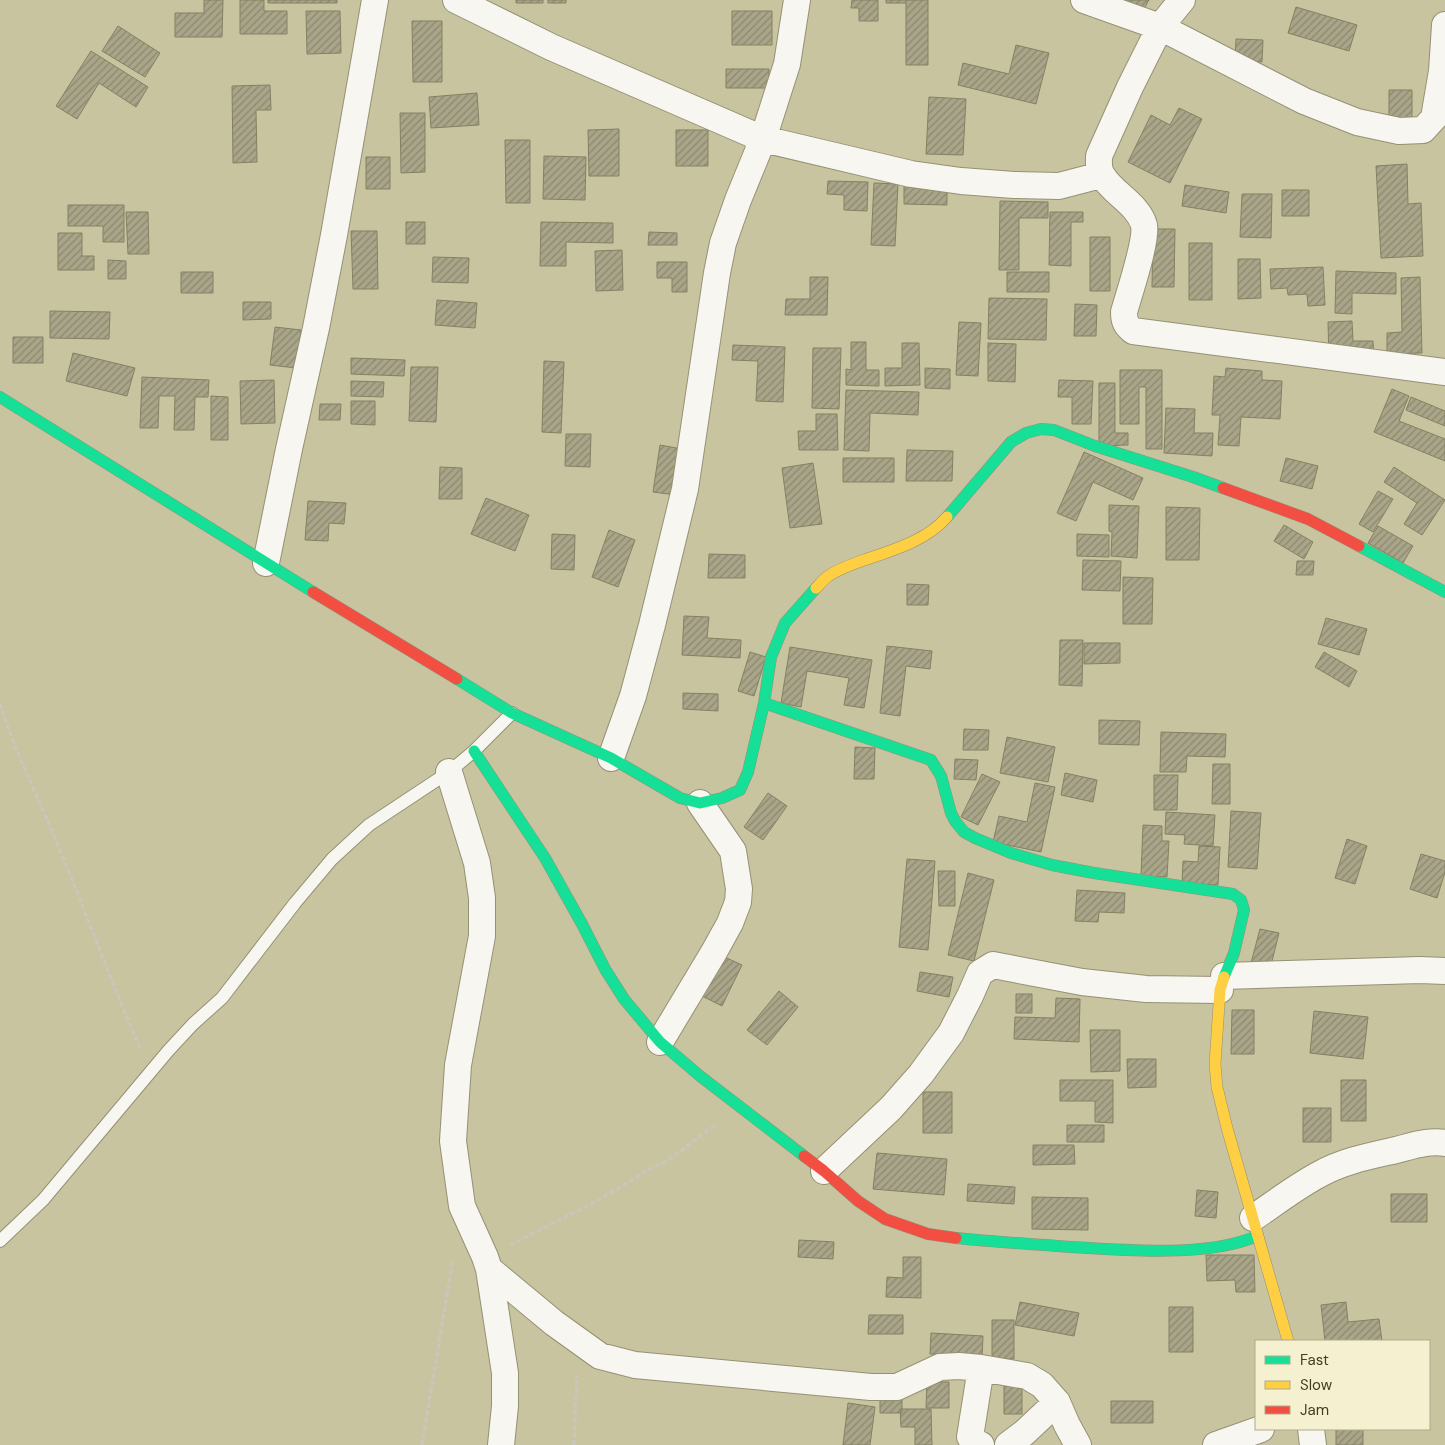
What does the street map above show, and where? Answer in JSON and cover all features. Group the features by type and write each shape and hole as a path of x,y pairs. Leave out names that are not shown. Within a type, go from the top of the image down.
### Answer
{"street":[{"path":"266,563 320,309 375,0"},
{"path":"456,0 551,47 763,139 911,174 961,181 1059,186 1101,174"},
{"path":"611,758 633,696 685,489 716,274 723,243 763,139 787,64 797,0"},
{"path":"1084,0 1160,27 1304,101 1357,122 1399,131 1423,130 1434,118 1442,71 1445,25"},
{"path":"1182,0 1160,27 1099,156 1098,166 1101,174 1133,208 1140,217 1144,227 1143,244 1124,312 1124,320 1127,326 1133,331 1445,372"},
{"path":"0,397 266,563 512,712 611,758 680,798 700,803 722,798 740,790 748,772 764,703 771,657 785,623 805,599 828,576 852,564 889,552 921,538 941,524 1011,442 1026,433 1041,429 1054,430 1096,446 1193,477 1308,519 1445,592"},
{"path":"764,703 931,760 941,773 951,812 960,828 970,836 1014,855 1086,873 1233,894 1241,900 1244,910 1234,953 1222,983 1215,1064 1217,1087 1288,1340"},
{"path":"474,751 545,858 624,999 660,1042 700,1076 885,1219 928,1234 993,1242 1151,1250 1203,1248 1231,1244 1320,1174 1336,1166 1421,1144 1432,1142 1445,1143"},
{"path":"449,772 477,863 482,898 482,936 458,1065 453,1141 462,1206 487,1263 505,1373 505,1406 501,1445"},
{"path":"660,1042 714,952 730,923 738,902 738,878 733,851 700,803"},
{"path":"824,1172 891,1108 921,1074 951,1033 980,973 993,965 1082,982 1146,989 1420,970 1445,971"},
{"path":"487,1263 554,1323 600,1356 635,1365 871,1387 896,1387 940,1367 981,1368 1027,1376 1042,1385 1057,1402 1078,1445"},
{"path":"981,1368 970,1437 981,1445"},
{"path":"1008,1445 1024,1433 1057,1402"},
{"path":"1216,1445 1259,1430"},
{"path":"1312,1430 1312,1445"}],"lane":[{"path":"0,1241 43,1200 192,1024 222,998 295,903 332,859 369,825 449,772 474,751 512,712"}],"path":[{"path":"0,703 8,730 57,843 150,1072"},
{"path":"487,1263 663,1163 709,1129 745,1110"},
{"path":"422,1445 454,1254"},
{"path":"574,1445 577,1340"}],"building":[{"path":"204,0 223,0 222,37 175,37 175,13 204,13"},
{"path":"240,0 264,0 264,11 287,11 287,34 240,34"},
{"path":"268,0 337,0 337,3 268,3"},
{"path":"516,0 543,0 543,3 516,3"},
{"path":"548,0 566,0 566,3 548,3"},
{"path":"852,0 878,0 878,21 859,21 859,8 851,8"},
{"path":"886,0 928,0 928,65 906,65 906,3 886,3"},
{"path":"1124,0 1149,0 1142,12"},
{"path":"1296,7 1357,25 1349,51 1288,33"},
{"path":"306,11 340,11 341,53 307,54"},
{"path":"732,11 772,11 772,45 732,45"},
{"path":"412,21 442,21 442,82 413,82"},
{"path":"118,26 160,53 145,77 102,51"},
{"path":"1236,39 1263,40 1262,62 1235,60"},
{"path":"1016,45 1049,53 1036,104 958,85 963,63 1009,74"},
{"path":"91,51 148,87 136,107 99,83 77,119 56,106"},
{"path":"726,69 769,69 769,88 726,88"},
{"path":"270,85 271,110 256,110 257,162 233,163 232,86"},
{"path":"1389,90 1412,90 1412,118 1389,118"},
{"path":"477,93 479,125 431,128 429,97"},
{"path":"929,97 966,99 963,155 926,154"},
{"path":"1179,108 1202,119 1170,183 1128,162 1151,115 1170,125"},
{"path":"400,113 425,113 425,172 401,173"},
{"path":"619,129 619,176 589,176 588,130"},
{"path":"676,130 708,130 708,166 676,166"},
{"path":"505,140 530,140 530,203 506,203"},
{"path":"544,156 586,157 585,200 543,199"},
{"path":"366,157 390,157 390,189 366,189"},
{"path":"1407,164 1408,204 1421,203 1423,256 1381,258 1376,166"},
{"path":"828,181 868,182 867,211 844,210 844,195 827,194"},
{"path":"874,183 898,184 895,246 871,245"},
{"path":"904,184 947,184 947,205 904,204"},
{"path":"1185,185 1229,192 1226,213 1182,206"},
{"path":"1282,190 1309,190 1309,216 1282,216"},
{"path":"1242,194 1272,194 1271,238 1240,237"},
{"path":"1000,201 1048,202 1048,218 1019,218 1019,270 999,270"},
{"path":"68,205 124,205 124,242 103,242 103,226 68,226"},
{"path":"126,212 148,212 149,254 128,254"},
{"path":"1050,212 1083,212 1083,222 1071,222 1071,266 1049,265"},
{"path":"406,222 425,222 425,244 406,244"},
{"path":"541,222 613,223 613,243 566,242 566,266 540,266"},
{"path":"1153,229 1175,229 1174,287 1152,287"},
{"path":"351,231 377,231 378,289 353,289"},
{"path":"649,232 677,233 677,245 648,245"},
{"path":"58,233 82,233 82,256 94,256 94,270 58,270"},
{"path":"1090,237 1110,237 1110,291 1090,291"},
{"path":"1189,243 1212,243 1212,300 1189,300"},
{"path":"622,250 623,290 596,291 595,251"},
{"path":"433,257 469,258 468,283 432,282"},
{"path":"1238,259 1260,259 1261,298 1238,299"},
{"path":"108,260 126,261 126,279 108,279"},
{"path":"657,262 687,262 687,292 672,292 672,278 657,278"},
{"path":"1323,267 1325,305 1308,306 1307,294 1288,295 1287,288 1271,289 1270,269"},
{"path":"1336,271 1396,273 1396,294 1352,293 1352,314 1335,313"},
{"path":"181,272 213,272 213,293 181,293"},
{"path":"1007,272 1049,272 1049,292 1007,292"},
{"path":"810,277 828,277 827,315 785,315 786,299 810,299"},
{"path":"1420,277 1422,353 1387,354 1387,333 1402,332 1401,278"},
{"path":"989,298 1047,299 1046,340 988,339"},
{"path":"437,300 477,303 475,328 435,325"},
{"path":"243,302 271,302 271,319 243,320"},
{"path":"1075,304 1097,305 1096,336 1074,336"},
{"path":"50,311 110,312 109,339 50,338"},
{"path":"1352,321 1353,341 1373,341 1374,359 1329,360 1328,322"},
{"path":"959,322 981,323 978,376 956,375"},
{"path":"275,327 301,330 296,368 270,365"},
{"path":"13,337 43,337 43,363 13,363"},
{"path":"851,342 866,342 866,370 879,370 879,386 846,385 846,369 851,370"},
{"path":"902,343 919,343 920,385 885,386 885,368 902,368"},
{"path":"988,343 1016,344 1015,382 988,381"},
{"path":"733,345 785,347 783,402 756,401 758,361 732,360"},
{"path":"813,348 841,348 839,409 812,408"},
{"path":"73,353 135,368 127,396 66,381"},
{"path":"351,358 405,360 404,376 351,374"},
{"path":"544,361 564,362 561,433 542,432"},
{"path":"411,367 438,367 436,422 409,421"},
{"path":"925,368 950,369 950,389 925,388"},
{"path":"1226,368 1262,371 1262,380 1282,381 1280,419 1241,417 1239,446 1218,445 1220,415 1212,415 1214,376 1225,377"},
{"path":"1120,370 1162,370 1162,449 1146,449 1146,387 1139,387 1139,424 1120,424"},
{"path":"142,377 209,380 208,397 195,397 194,430 174,430 175,396 159,396 158,428 140,428"},
{"path":"274,380 275,423 241,424 240,381"},
{"path":"1059,380 1093,381 1091,424 1072,424 1072,397 1058,397"},
{"path":"351,381 384,382 383,397 351,396"},
{"path":"1099,383 1115,383 1115,433 1128,433 1128,445 1099,446"},
{"path":"1392,389 1409,396 1399,421 1445,439 1445,461 1374,432"},
{"path":"846,390 919,392 918,415 870,413 869,451 844,450"},
{"path":"211,396 228,397 228,440 211,440"},
{"path":"1411,397 1445,411 1445,426 1406,410"},
{"path":"351,401 375,401 375,425 351,424"},
{"path":"320,404 341,404 340,420 319,420"},
{"path":"1166,408 1195,409 1194,433 1213,433 1212,456 1164,453"},
{"path":"816,414 837,414 838,450 799,450 798,431 816,431"},
{"path":"566,434 591,434 590,467 565,466"},
{"path":"660,445 682,449 676,495 653,492"},
{"path":"907,450 953,451 952,481 906,481"},
{"path":"1084,452 1143,478 1133,500 1093,482 1076,521 1057,513"},
{"path":"843,458 894,458 894,482 843,482"},
{"path":"1286,458 1318,466 1312,489 1280,481"},
{"path":"813,463 822,524 790,528 782,468"},
{"path":"440,467 462,468 462,499 439,499"},
{"path":"1394,467 1445,500 1422,535 1404,524 1417,503 1384,482"},
{"path":"1378,491 1393,499 1373,532 1359,524"},
{"path":"486,498 529,515 515,551 471,534"},
{"path":"308,501 346,503 344,524 329,523 328,541 305,540"},
{"path":"1109,505 1139,506 1137,558 1111,556 1112,532 1109,531"},
{"path":"1166,507 1200,508 1199,560 1166,560"},
{"path":"1284,525 1313,542 1304,559 1274,541"},
{"path":"1378,526 1413,546 1403,563 1368,543"},
{"path":"609,530 635,540 618,587 592,577"},
{"path":"552,534 575,535 574,570 551,569"},
{"path":"1077,534 1109,535 1109,557 1077,556"},
{"path":"709,554 745,555 745,578 708,578"},
{"path":"1083,560 1121,561 1120,591 1082,590"},
{"path":"1297,561 1314,561 1313,575 1296,575"},
{"path":"1123,577 1153,578 1152,624 1123,624"},
{"path":"907,584 929,585 928,605 907,605"},
{"path":"684,616 709,617 707,638 741,640 740,658 682,655"},
{"path":"1326,618 1367,629 1359,655 1318,644"},
{"path":"1060,640 1083,640 1082,686 1059,685"},
{"path":"1084,643 1120,643 1120,663 1084,664"},
{"path":"887,646 932,651 930,669 906,666 900,716 880,713"},
{"path":"790,647 872,660 864,708 844,705 849,678 807,671 801,707 781,703"},
{"path":"750,652 766,657 754,696 738,691"},
{"path":"1324,652 1357,671 1349,687 1315,667"},
{"path":"683,693 718,694 718,711 683,709"},
{"path":"1099,720 1140,721 1139,745 1099,744"},
{"path":"964,729 989,730 988,750 963,750"},
{"path":"1161,732 1226,734 1225,757 1187,756 1186,772 1160,772"},
{"path":"1007,737 1055,747 1048,782 1000,773"},
{"path":"855,747 875,748 874,779 854,779"},
{"path":"955,759 978,760 976,780 954,779"},
{"path":"1213,764 1230,764 1230,804 1212,804"},
{"path":"1065,773 1097,780 1093,802 1061,795"},
{"path":"982,774 1000,782 978,825 961,817"},
{"path":"1154,775 1178,775 1177,810 1154,810"},
{"path":"1035,783 1055,787 1041,852 993,842 999,816 1027,822"},
{"path":"768,793 787,806 763,840 744,827"},
{"path":"1231,811 1261,813 1257,869 1228,867"},
{"path":"1166,812 1215,815 1213,846 1184,844 1185,835 1165,834"},
{"path":"1143,825 1162,826 1162,841 1169,841 1167,877 1141,876"},
{"path":"1347,839 1367,846 1355,884 1335,878"},
{"path":"1199,846 1220,847 1218,885 1182,883 1183,861 1198,862"},
{"path":"1421,854 1445,861 1445,872 1437,898 1410,889"},
{"path":"907,859 935,861 928,950 899,947"},
{"path":"938,871 955,871 955,906 939,906"},
{"path":"968,873 994,880 974,961 948,955"},
{"path":"1077,890 1125,893 1124,913 1099,912 1098,922 1075,921"},
{"path":"1260,929 1279,933 1270,969 1251,963"},
{"path":"718,954 742,965 722,1006 698,994"},
{"path":"920,972 953,977 949,997 917,991"},
{"path":"779,991 798,1007 767,1045 747,1030"},
{"path":"1016,994 1032,994 1032,1013 1016,1013"},
{"path":"1056,998 1080,999 1079,1042 1014,1039 1015,1017 1055,1018"},
{"path":"1232,1010 1254,1010 1254,1054 1231,1054"},
{"path":"1314,1011 1368,1017 1363,1059 1310,1053"},
{"path":"1090,1030 1120,1030 1120,1071 1091,1072"},
{"path":"1127,1059 1156,1059 1156,1087 1128,1088"},
{"path":"1060,1080 1113,1080 1113,1123 1095,1122 1095,1101 1060,1101"},
{"path":"1341,1080 1366,1080 1366,1121 1341,1121"},
{"path":"923,1092 952,1092 952,1133 923,1133"},
{"path":"1303,1108 1331,1108 1331,1142 1303,1142"},
{"path":"1067,1125 1104,1125 1104,1142 1067,1142"},
{"path":"1033,1145 1074,1145 1075,1164 1033,1165"},
{"path":"877,1153 947,1159 944,1195 873,1189"},
{"path":"968,1184 1015,1187 1014,1204 967,1201"},
{"path":"1197,1190 1218,1192 1216,1218 1195,1216"},
{"path":"1391,1194 1427,1194 1427,1222 1391,1222"},
{"path":"1032,1197 1088,1198 1088,1230 1032,1229"},
{"path":"799,1240 834,1242 833,1259 798,1257"},
{"path":"1206,1255 1254,1255 1255,1292 1236,1292 1235,1280 1207,1281"},
{"path":"903,1257 921,1257 921,1298 886,1297 887,1277 903,1278"},
{"path":"1020,1302 1079,1313 1074,1336 1015,1325"},
{"path":"1346,1302 1348,1322 1379,1319 1382,1340 1325,1340 1321,1305"},
{"path":"1169,1307 1193,1307 1193,1352 1169,1352"},
{"path":"869,1315 903,1315 903,1334 868,1334"},
{"path":"992,1320 1014,1320 1014,1359 992,1359"},
{"path":"931,1333 983,1336 982,1357 930,1354"},
{"path":"927,1382 949,1382 949,1408 926,1408"},
{"path":"1004,1386 1022,1386 1022,1414 1004,1414"},
{"path":"880,1397 902,1397 902,1413 880,1413"},
{"path":"1111,1401 1153,1401 1153,1423 1111,1423"},
{"path":"848,1403 875,1407 870,1445 843,1445"},
{"path":"900,1409 931,1409 932,1445 915,1445 915,1427 901,1427"},
{"path":"1336,1430 1363,1430 1363,1445 1336,1445"}],"traffic: fast":[{"path":"0,397 313,592"},
{"path":"947,517 1011,442 1026,433 1041,429 1054,430 1095,446 1223,488"},
{"path":"1359,546 1445,592"},
{"path":"457,679 512,713 611,758 680,798 700,803 722,798 740,790 748,772 764,703 771,657 785,623 816,588"},
{"path":"764,703 931,760 941,776 951,813 964,832 1011,853 1052,865 1094,873 1233,894 1241,900 1244,910 1234,953 1224,977"},
{"path":"474,751 545,858 605,969 624,999 660,1042 700,1076 804,1156"},
{"path":"956,1238 1071,1247 1173,1251 1214,1247 1258,1236"}],"traffic: slow":[{"path":"816,588 837,571 901,547 921,537 947,517"},
{"path":"1224,977 1220,990 1215,1064 1217,1087 1288,1340"}],"traffic: jam":[{"path":"1223,488 1308,519 1359,546"},
{"path":"313,592 457,679"},
{"path":"804,1156 858,1201 885,1219 928,1234 956,1238"}]}
